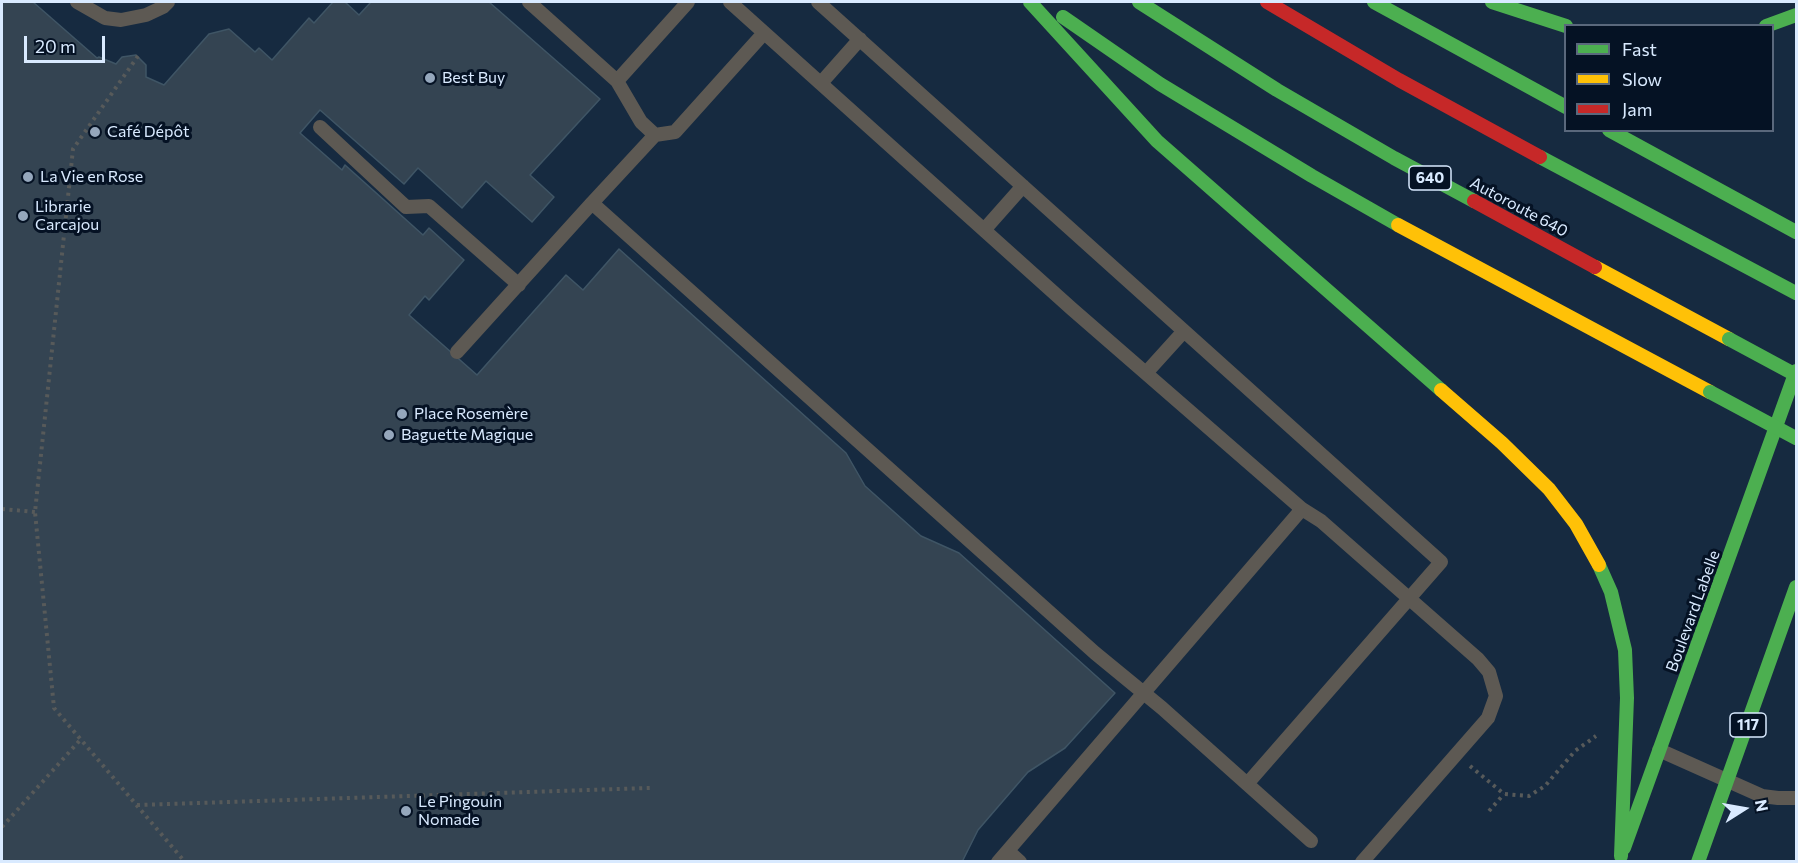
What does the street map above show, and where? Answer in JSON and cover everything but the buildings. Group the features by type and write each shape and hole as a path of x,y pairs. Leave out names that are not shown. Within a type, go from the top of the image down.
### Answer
{"main road":[{"path":"1030,2 1157,141 1502,443 1549,489 1572,518 1595,556 1611,592 1625,650 1627,698 1620,859"},
{"path":"1041,2 1160,84 1312,176 1453,255 1797,438"},
{"name":"Autoroute 640","path":"1139,2 1277,90 1394,158 1797,373"},
{"path":"1266,2 1399,80 1594,187 1797,293"},
{"path":"1374,2 1564,106"},
{"path":"1492,2 1564,25"},
{"path":"1772,24 1797,15"},
{"path":"1613,132 1797,232"},
{"name":"Boulevard Labelle","path":"1620,859 1797,373"},
{"name":"117","path":"1700,861 1796,588"}],"lane":[{"path":"77,2 105,18 121,20 146,15 168,2"},
{"path":"529,2 617,81 641,122 655,135"},
{"path":"617,81 688,2"},
{"path":"730,2 984,230 1302,509 1321,521 1478,659 1489,672 1497,696 1488,718 1362,861"},
{"path":"818,2 1442,562 1247,784"},
{"path":"457,352 655,135 675,132 764,33"},
{"path":"821,83 860,39"},
{"path":"320,127 406,207 429,206 519,285"},
{"path":"984,230 1023,186"},
{"path":"592,203 951,525 1311,841"},
{"path":"1146,373 1184,331"},
{"path":"1020,861 1003,856 1302,509"},
{"path":"1659,750 1762,796 1797,798"}],"path":[{"path":"138,56 73,149 35,512 54,708 185,861"},
{"path":"2,509 35,512"},
{"path":"1458,754 1504,794 1529,796 1537,792 1575,751 1602,732"},
{"path":"2,827 81,739"},
{"path":"137,805 650,788"},
{"path":"1489,811 1504,794"}],"traffic: fast":[{"path":"1030,2 1157,141 1441,390"},
{"path":"1139,2 1277,90 1394,158 1474,201"},
{"path":"1374,2 1564,106"},
{"path":"1492,2 1564,25"},
{"path":"1771,24 1796,15"},
{"path":"1063,17 1160,84 1398,225"},
{"path":"1613,132 1796,232"},
{"path":"1540,157 1796,293"},
{"path":"1729,339 1796,375"},
{"path":"1624,848 1796,371"},
{"path":"1710,392 1796,438"},
{"path":"1599,565 1611,592 1625,650 1627,698 1621,856"},
{"path":"1698,862 1796,587"}],"traffic: slow":[{"path":"1398,225 1710,392"},
{"path":"1595,267 1729,339"},
{"path":"1441,390 1502,443 1549,489 1576,524 1599,565"}],"traffic: jam":[{"path":"1267,2 1399,80 1540,157"},
{"path":"1474,201 1595,267"}],"place":[{"name":"Best Buy","path":"430,78"},
{"name":"Café Dépôt","path":"95,132"},
{"name":"La Vie en Rose","path":"28,177"},
{"name":"Librarie Carcajou","path":"23,216"},
{"name":"Place Rosemère","path":"402,414"},
{"name":"Baguette Magique","path":"389,435"},
{"name":"Le Pingouin Nomade","path":"406,811"}]}
